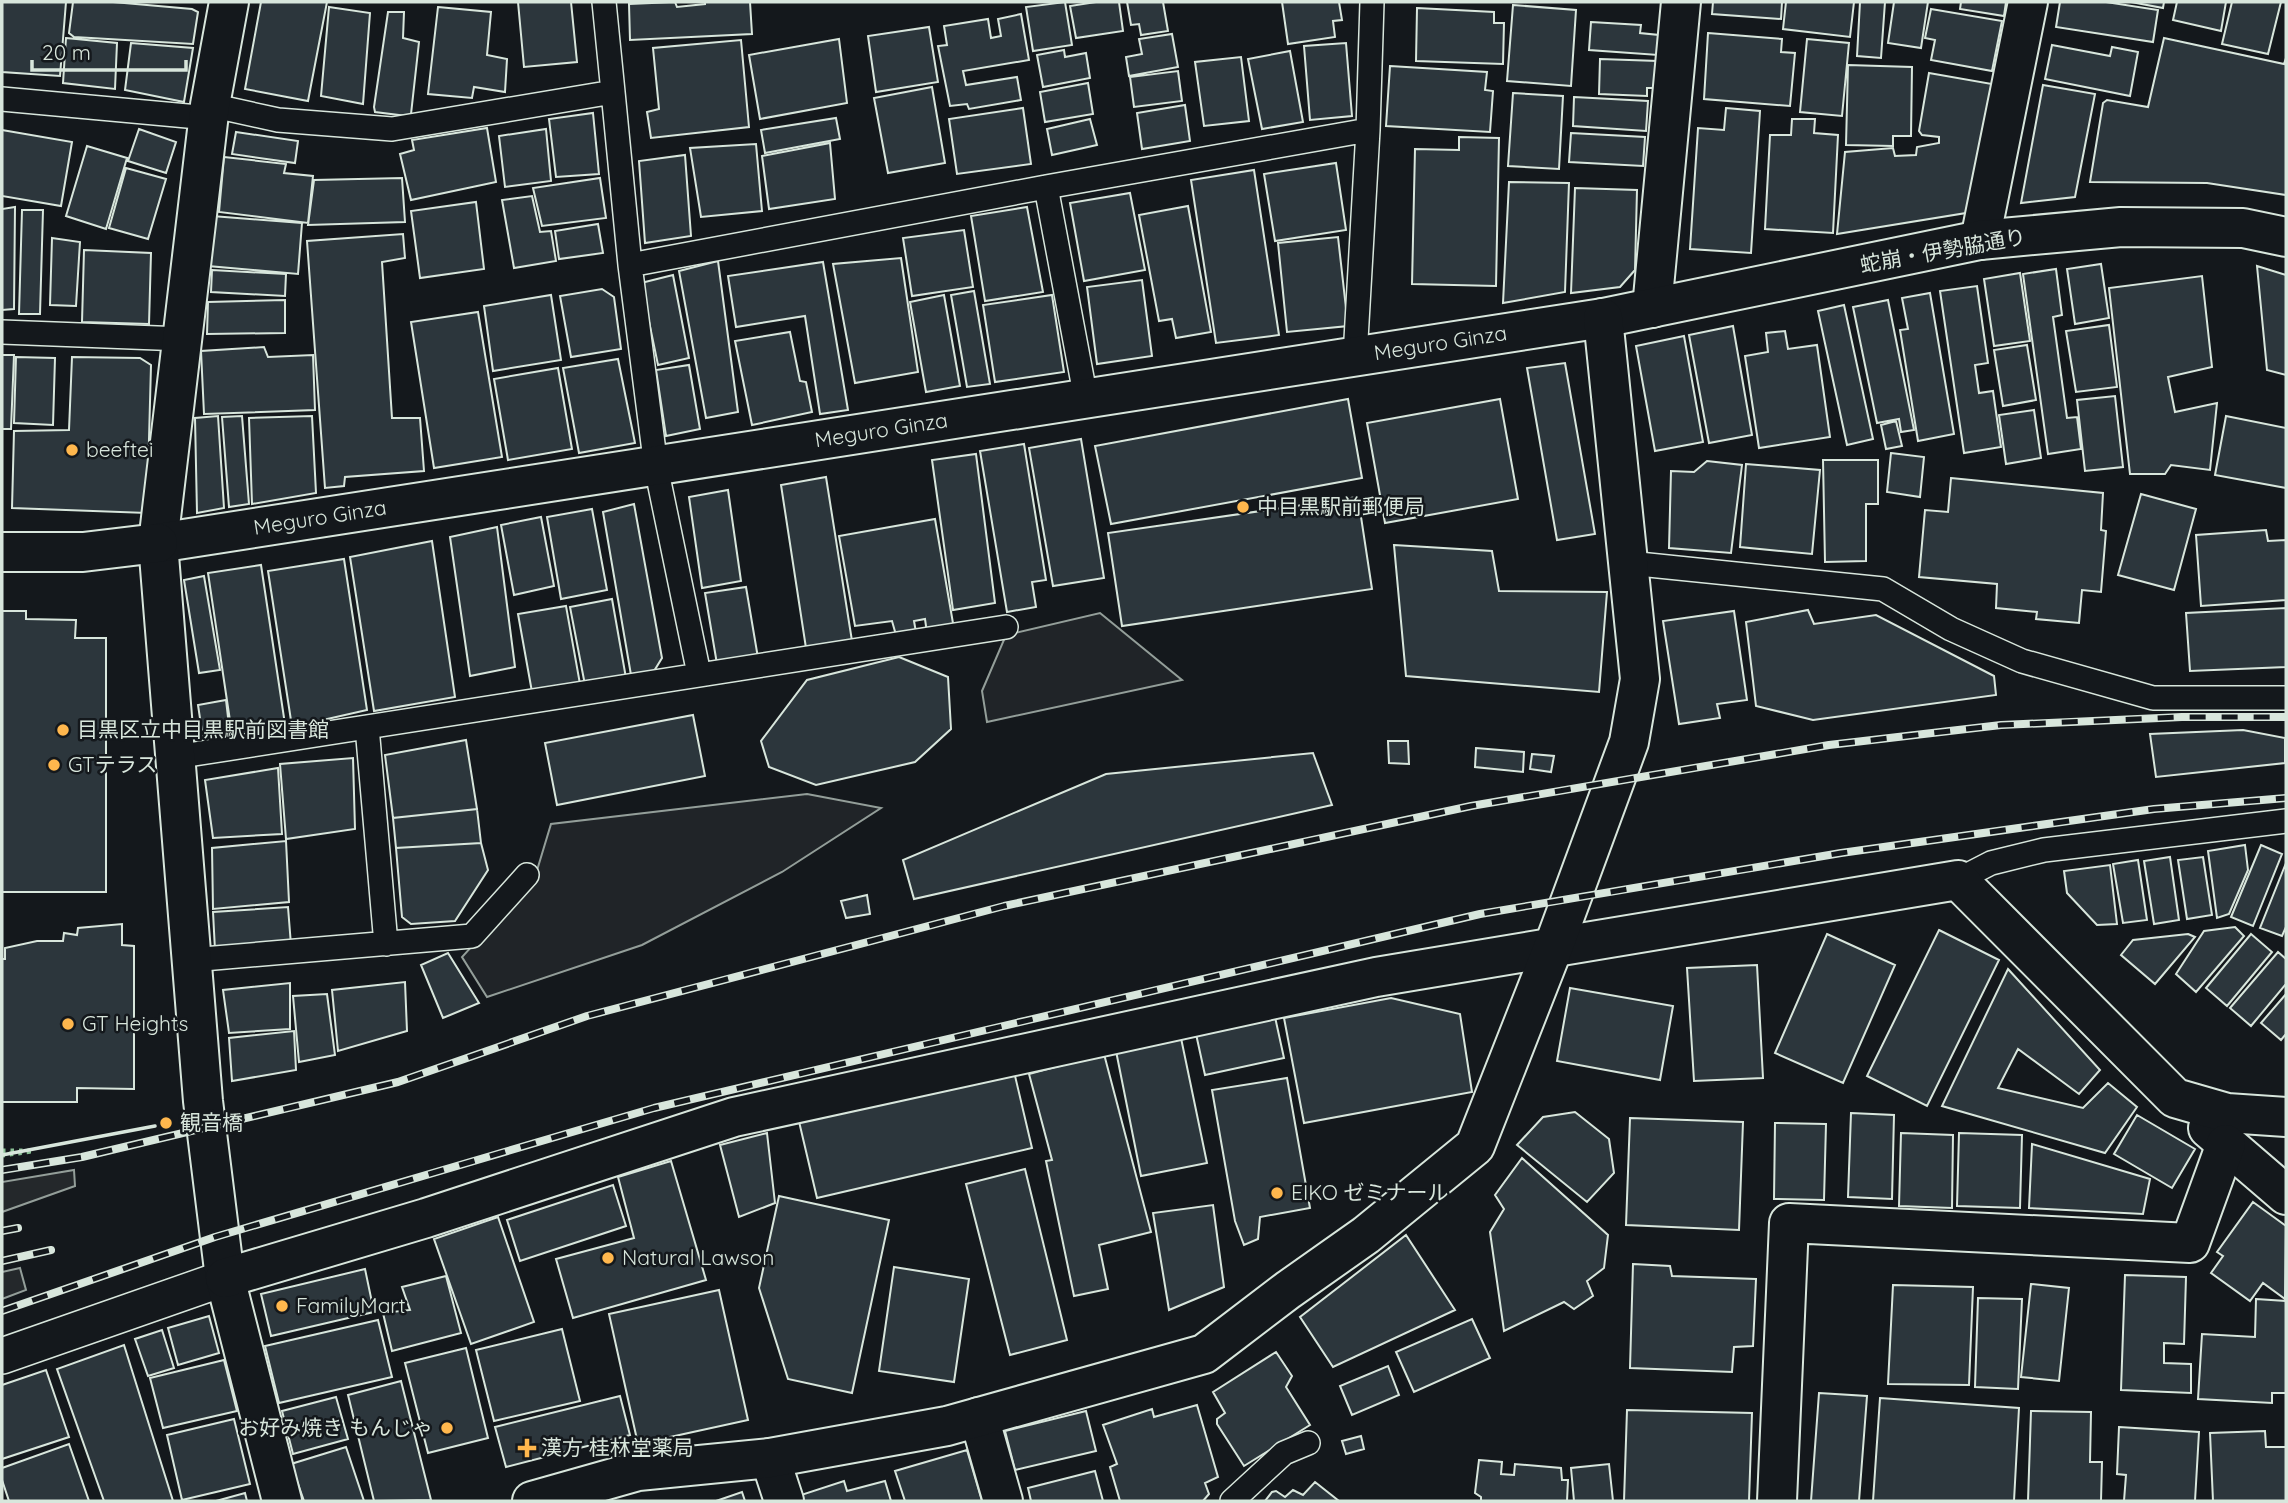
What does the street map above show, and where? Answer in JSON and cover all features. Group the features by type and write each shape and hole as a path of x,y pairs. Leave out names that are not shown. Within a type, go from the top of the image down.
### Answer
{"street":[{"path":"229,2 210,111 158,543 203,1101 225,1278 282,1501"},
{"path":"1652,308 1681,2"},
{"path":"1980,240 2028,2"},
{"name":"蛇崩・伊勢脇通り","path":"1603,318 1980,240 2121,227 2243,228 2286,237"},
{"path":"532,1501 638,1471 770,1458 947,1426 1204,1354 1366,1235 1475,1146 1629,742 1640,679 1603,318"},
{"name":"Meguro Ginza","path":"158,543 1603,318"},
{"path":"2,552 83,552 158,543"},
{"path":"2,1356 225,1278 426,1218 734,1117 1376,977 1958,880 2175,1098 2286,1195"},
{"path":"2175,1098 2227,1113 2286,1117"},
{"path":"1777,1501 1789,1223 2190,1243 2226,1144"},
{"path":"979,1417 1003,1501"},
{"path":"770,1458 784,1501"}],"lane":[{"path":"604,2 631,265 656,467 699,674"},
{"path":"1354,357 1368,130 1372,2"},
{"path":"2,99 210,111 278,120 392,129 613,92"},
{"path":"631,265 1368,130"},
{"path":"1046,187 1086,399"},
{"path":"2,332 183,339"},
{"path":"1629,564 1883,589 1951,629 2021,661 2154,698 2286,698"},
{"path":"175,757 1006,627"},
{"path":"367,727 386,944"},
{"path":"1958,880 1991,863 2044,850 2286,821"},
{"path":"191,960 472,936 527,875"},
{"path":"1232,1501 1284,1453 1308,1443"}],"shaded area":[{"path":"1100,613 1182,680 987,722 982,691 1006,635"},
{"path":"807,794 881,808 782,872 642,945 487,997 462,957 535,877 551,824"},
{"path":"74,1170 75,1186 2,1212 2,1182"},
{"path":"20,1268 26,1290 2,1299 2,1272"}],"building":[{"path":"2,2 66,2 60,76 2,72"},
{"path":"73,2 113,2 192,9 198,12 193,44 74,37 69,33"},
{"path":"261,2 327,2 308,101 245,89"},
{"path":"518,2 571,2 577,62 524,67"},
{"path":"675,2 677,7 705,2 750,2 752,34 630,40 629,4"},
{"path":"1065,2 1072,45 1033,51 1026,7"},
{"path":"1119,2 1123,31 1076,38 1070,6"},
{"path":"1127,2 1163,2 1168,31 1141,35 1139,24 1131,25"},
{"path":"1282,2 1339,2 1342,20 1333,21 1335,37 1288,44"},
{"path":"1713,2 1782,2 1781,19 1712,14"},
{"path":"1786,2 1854,2 1850,37 1783,29"},
{"path":"1860,2 1885,2 1881,58 1857,56"},
{"path":"1894,2 1928,2 1921,48 1888,43"},
{"path":"1961,2 2006,2 2004,16 1960,9"},
{"path":"2060,2 2106,2 2158,10 2153,42 2056,27"},
{"path":"2131,2 2164,2 2163,8"},
{"path":"2177,2 2226,2 2221,31 2173,20"},
{"path":"2232,2 2281,2 2268,54 2222,44"},
{"path":"1513,5 1576,10 1571,86 1507,81"},
{"path":"329,7 370,13 363,104 321,96"},
{"path":"438,7 491,12 487,55 507,59 505,92 474,87 472,98 428,94"},
{"path":"1417,8 1494,12 1494,23 1504,23 1503,64 1416,61"},
{"path":"1931,9 2002,21 1992,71 1931,60 1935,40 1925,38"},
{"path":"388,12 404,12 403,38 419,42 411,114 407,116 375,112 374,107"},
{"path":"1021,14 1029,60 963,71 966,85 1017,77 1021,100 969,109 967,104 950,106 938,46 947,45 944,26 988,19 991,38 1001,36 998,19"},
{"path":"1591,22 1641,25 1640,33 1659,35 1658,55 1589,50"},
{"path":"929,27 938,82 876,92 868,36"},
{"path":"1708,33 1782,39 1781,52 1795,53 1790,106 1704,99"},
{"path":"1172,34 1178,67 1129,76 1126,57 1142,54 1139,39"},
{"path":"66,38 117,43 115,89 63,83"},
{"path":"2164,38 2284,64 2286,58 2286,195 2207,183 2090,182 2103,103 2107,100 2148,107"},
{"path":"839,39 847,103 760,119 749,55"},
{"path":"1807,39 1849,43 1842,116 1800,112"},
{"path":"741,40 749,127 651,138 647,112 659,109 653,48"},
{"path":"131,43 193,48 184,102 125,90"},
{"path":"1346,43 1352,116 1310,120 1304,46"},
{"path":"2052,45 2110,56 2112,47 2138,52 2130,96 2045,79"},
{"path":"1064,50 1065,57 1086,53 1090,78 1043,87 1037,55"},
{"path":"1290,51 1303,122 1262,129 1248,59"},
{"path":"1241,57 1249,121 1204,126 1195,62"},
{"path":"1600,59 1658,61 1657,88 1647,88 1647,96 1599,94"},
{"path":"1848,65 1912,67 1911,136 1893,136 1893,146 1846,145"},
{"path":"1390,66 1487,72 1485,90 1493,91 1490,132 1386,126"},
{"path":"1178,71 1182,101 1134,107 1130,77"},
{"path":"1929,73 1992,84 1983,193 1972,212 1837,234 1845,152 1893,148 1895,156 1916,155 1917,147 1939,143 1939,137 1922,135 1919,131"},
{"path":"1088,83 1093,114 1045,122 1040,92"},
{"path":"2043,85 2095,94 2075,197 2021,203"},
{"path":"932,87 945,163 888,173 874,98"},
{"path":"1513,93 1563,96 1559,169 1508,166"},
{"path":"1574,97 1648,101 1646,131 1573,126"},
{"path":"1185,105 1190,141 1142,149 1137,113"},
{"path":"1023,108 1031,164 957,174 949,119"},
{"path":"1726,108 1760,111 1751,253 1690,249 1698,128 1724,130"},
{"path":"593,113 599,174 556,177 549,119"},
{"path":"836,118 840,139 765,153 761,130"},
{"path":"1090,119 1097,145 1052,155 1047,129"},
{"path":"1792,119 1815,119 1814,133 1838,135 1833,233 1765,229 1770,135 1791,135"},
{"path":"487,128 496,182 411,200 400,154 414,150 412,140"},
{"path":"139,129 176,142 166,173 128,161"},
{"path":"546,129 551,181 505,187 499,136"},
{"path":"2,130 72,142 61,206 2,196"},
{"path":"236,132 298,141 295,163 232,154"},
{"path":"1571,133 1645,137 1643,166 1569,162"},
{"path":"1459,137 1499,138 1496,286 1412,284 1415,149 1459,150"},
{"path":"830,143 835,199 769,209 762,156"},
{"path":"756,144 762,211 701,217 690,148"},
{"path":"87,146 127,158 106,229 66,216"},
{"path":"685,155 691,236 645,243 639,161"},
{"path":"224,157 286,164 284,173 313,176 308,223 219,212"},
{"path":"1336,163 1346,230 1275,241 1264,174"},
{"path":"126,168 166,179 148,239 109,228"},
{"path":"1254,170 1279,335 1216,343 1191,180"},
{"path":"402,178 405,222 308,225 314,180"},
{"path":"600,178 606,218 542,226 533,188"},
{"path":"1509,182 1569,183 1565,292 1503,303"},
{"path":"1575,188 1637,190 1635,270 1620,287 1571,293"},
{"path":"1130,193 1145,270 1084,281 1070,203"},
{"path":"532,196 540,232 551,231 556,261 514,268 502,200"},
{"path":"476,202 484,269 420,278 411,211"},
{"path":"1188,206 1211,332 1176,338 1172,319 1159,321 1139,215"},
{"path":"15,207 14,309 2,310 2,209"},
{"path":"1027,207 1043,292 985,301 971,216"},
{"path":"22,210 43,210 40,314 19,314"},
{"path":"212,216 302,223 298,274 208,266"},
{"path":"598,224 603,253 559,259 555,231"},
{"path":"964,230 973,287 912,296 903,238"},
{"path":"403,234 405,258 382,262 392,418 420,418 424,471 345,477 344,486 325,488 307,241"},
{"path":"1338,237 1348,326 1287,332 1278,243"},
{"path":"52,238 80,242 76,306 50,305"},
{"path":"84,250 151,253 149,324 82,322"},
{"path":"901,258 918,372 855,383 833,264"},
{"path":"718,261 738,412 706,418 679,271"},
{"path":"823,262 848,410 820,414 805,316 736,327 728,276"},
{"path":"2101,264 2109,318 2075,324 2067,269"},
{"path":"2257,266 2286,275 2286,375 2267,370"},
{"path":"2056,269 2062,315 2053,317 2067,418 2077,417 2081,449 2048,454 2023,274"},
{"path":"212,270 286,274 285,296 211,292"},
{"path":"2020,273 2030,341 1994,346 1984,279"},
{"path":"673,275 689,358 658,365 641,283"},
{"path":"2202,276 2212,367 2168,377 2175,412 2217,403 2210,470 2171,465 2165,474 2130,474 2109,288"},
{"path":"1142,280 1152,356 1097,364 1087,287"},
{"path":"1977,286 1988,363 1975,365 1979,393 1993,391 2001,447 1964,453 1940,291"},
{"path":"602,289 614,297 621,349 571,357 560,296"},
{"path":"974,291 990,384 967,387 951,295"},
{"path":"1930,293 1954,434 1918,441 1900,330 1908,329 1902,298"},
{"path":"551,295 561,360 493,371 484,306"},
{"path":"944,295 960,386 926,392 910,302"},
{"path":"1052,295 1064,372 995,382 983,305"},
{"path":"285,300 285,333 207,334 208,302"},
{"path":"1888,300 1914,430 1901,432 1899,419 1877,423 1853,307"},
{"path":"1844,305 1873,439 1847,445 1818,311"},
{"path":"478,312 502,457 434,468 411,322"},
{"path":"2109,325 2117,387 2076,392 2066,331"},
{"path":"1733,326 1752,435 1709,443 1689,335"},
{"path":"1785,331 1788,349 1817,345 1830,437 1759,448 1745,356 1768,352 1766,333"},
{"path":"790,332 800,381 806,382 812,412 752,425 735,341"},
{"path":"1684,336 1703,442 1655,451 1636,346"},
{"path":"2027,345 2036,400 2003,406 1994,350"},
{"path":"264,347 268,357 313,355 315,410 204,414 201,351"},
{"path":"2,355 14,355 11,429 2,429"},
{"path":"16,357 55,358 53,425 14,423"},
{"path":"72,357 140,358 151,365 147,513 12,508 14,431 69,430"},
{"path":"618,359 635,443 579,453 563,368"},
{"path":"1565,363 1595,534 1557,540 1527,368"},
{"path":"689,365 700,429 666,436 656,370"},
{"path":"558,368 572,449 508,460 494,379"},
{"path":"2115,396 2123,467 2085,471 2077,400"},
{"path":"1348,399 1362,478 1111,524 1095,446"},
{"path":"1500,399 1518,499 1385,523 1367,423"},
{"path":"2034,410 2041,458 2006,464 1999,415"},
{"path":"218,416 224,508 197,513 195,418"},
{"path":"242,416 249,504 229,507 222,417"},
{"path":"312,416 316,493 252,504 249,418"},
{"path":"2226,416 2286,428 2286,488 2215,475"},
{"path":"1896,421 1902,446 1886,449 1881,425"},
{"path":"1081,439 1104,578 1053,586 1029,448"},
{"path":"1024,444 1046,580 1032,582 1036,607 1007,612 980,451"},
{"path":"1891,453 1924,457 1920,497 1887,492"},
{"path":"976,454 995,603 953,610 932,460"},
{"path":"1823,460 1878,460 1878,504 1866,504 1866,561 1825,562"},
{"path":"1707,461 1742,465 1731,553 1669,548 1671,471 1694,472"},
{"path":"1746,464 1820,470 1812,554 1740,547"},
{"path":"826,477 852,641 806,648 781,485"},
{"path":"1951,478 2103,493 2101,530 2106,531 2101,592 2082,590 2079,623 2036,619 2037,612 1996,608 1997,584 1919,577 1925,510 1948,512"},
{"path":"728,490 741,581 702,588 689,497"},
{"path":"2141,494 2196,509 2174,590 2118,575"},
{"path":"1358,497 1372,589 1122,626 1108,533"},
{"path":"634,504 662,658 654,671 631,675 603,512"},
{"path":"592,509 607,590 561,599 547,517"},
{"path":"541,517 554,586 514,595 501,525"},
{"path":"935,519 954,629 927,633 925,619 914,621 917,638 898,642 892,621 855,626 839,536"},
{"path":"497,527 515,667 470,676 450,537"},
{"path":"2266,530 2268,541 2286,540 2286,600 2201,606 2196,535"},
{"path":"432,541 455,697 374,711 350,557"},
{"path":"1394,545 1492,551 1499,591 1607,592 1599,692 1406,676"},
{"path":"344,559 367,710 292,727 268,571"},
{"path":"261,565 286,731 233,741 208,573"},
{"path":"204,576 220,670 199,673 184,580"},
{"path":"746,587 758,658 717,664 705,593"},
{"path":"612,599 626,678 585,685 570,607"},
{"path":"566,606 580,684 532,692 518,614"},
{"path":"2286,608 2286,667 2190,671 2186,613"},
{"path":"1808,610 1814,624 1876,615 1994,676 1996,695 1813,720 1756,706 1746,622"},
{"name":"GTテラス","path":"2,611 26,611 26,619 76,620 75,638 106,638 106,892 2,892"},
{"path":"1734,611 1747,700 1717,704 1720,718 1679,724 1663,621"},
{"path":"899,657 948,677 951,729 915,762 816,785 769,767 761,741 807,680"},
{"path":"226,700 231,743 204,745 198,705"},
{"path":"693,715 705,776 557,805 545,743"},
{"path":"2243,730 2285,738 2285,763 2156,777 2150,734"},
{"path":"466,740 477,809 393,818 385,755"},
{"path":"1388,741 1408,741 1409,764 1389,763"},
{"path":"1476,748 1524,752 1523,772 1475,767"},
{"path":"1313,753 1332,805 914,899 903,860 1106,774"},
{"path":"1532,754 1554,756 1551,772 1530,769"},
{"path":"353,758 355,829 286,839 280,764"},
{"path":"278,768 282,834 213,838 205,780"},
{"path":"477,809 481,843 396,848 393,818"},
{"path":"286,841 289,902 213,909 212,848"},
{"path":"481,843 488,870 455,921 411,924 402,917 396,848"},
{"path":"2245,845 2248,870 2229,914 2217,918 2208,851"},
{"path":"2261,845 2282,854 2253,926 2231,917"},
{"path":"2170,857 2179,920 2154,924 2144,861"},
{"path":"2203,857 2212,915 2187,919 2178,860"},
{"path":"2138,860 2147,920 2123,923 2113,864"},
{"path":"2286,863 2286,927 2282,936 2260,928"},
{"path":"2110,865 2117,924 2097,925 2067,893 2064,871"},
{"path":"867,895 870,914 846,918 841,901"},
{"path":"288,907 291,945 215,950 213,912"},
{"name":"GT Heights","path":"122,924 122,945 134,946 134,1089 77,1088 77,1102 2,1102 2,959 5,959 5,948 37,941 63,941 64,933 77,935 78,928"},
{"path":"2235,927 2244,936 2196,992 2176,974 2204,931"},
{"path":"1939,930 1999,960 1927,1106 1867,1076"},
{"path":"1827,934 1895,965 1843,1083 1775,1053"},
{"path":"2188,934 2195,937 2155,984 2121,955 2133,940"},
{"path":"2251,934 2272,952 2227,1006 2206,988"},
{"path":"2278,952 2286,959 2286,984 2251,1026 2230,1008"},
{"path":"448,953 479,1003 443,1018 421,965"},
{"path":"1757,965 1763,1078 1694,1081 1687,968"},
{"path":"2008,969 2100,1070 2079,1094 2018,1049 1998,1088 2083,1108 2108,1083 2137,1107 2105,1153 1942,1106"},
{"path":"405,982 407,1031 338,1051 332,990"},
{"path":"290,983 290,1029 229,1033 223,990"},
{"path":"1570,988 1673,1006 1660,1080 1557,1061"},
{"path":"327,994 335,1055 299,1062 293,996"},
{"path":"2286,994 2286,1034 2281,1040 2261,1023"},
{"path":"1391,998 1460,1014 1472,1092 1304,1123 1284,1018"},
{"path":"1275,1017 1284,1058 1205,1075 1196,1034"},
{"path":"294,1031 296,1070 232,1081 229,1038"},
{"path":"1181,1038 1207,1163 1141,1176 1116,1051"},
{"path":"1104,1054 1151,1232 1099,1245 1108,1289 1074,1296 1046,1161 1052,1160 1029,1074"},
{"path":"1012,1063 1032,1148 817,1198 797,1113"},
{"path":"1287,1078 1310,1208 1260,1217 1258,1239 1244,1245 1235,1221 1212,1090"},
{"path":"1575,1112 1609,1139 1614,1173 1587,1202 1517,1145 1543,1117"},
{"path":"1851,1113 1894,1115 1892,1199 1848,1197"},
{"path":"2137,1115 2195,1149 2172,1188 2114,1154"},
{"path":"1630,1118 1743,1122 1739,1230 1626,1225"},
{"path":"1775,1123 1826,1124 1824,1200 1774,1199"},
{"path":"767,1133 775,1203 739,1217 720,1145"},
{"path":"1901,1133 1953,1135 1952,1208 1899,1206"},
{"path":"1959,1133 2022,1135 2020,1208 1957,1206"},
{"path":"2032,1144 2150,1179 2143,1214 2029,1208"},
{"path":"1522,1158 1608,1235 1604,1268 1587,1281 1593,1296 1574,1309 1564,1302 1504,1331 1490,1232 1504,1209 1495,1195"},
{"path":"671,1161 706,1280 573,1318 556,1259 634,1238 618,1177"},
{"path":"1025,1169 1067,1340 1010,1355 966,1184"},
{"path":"613,1185 626,1226 520,1261 507,1220"},
{"path":"779,1196 889,1220 852,1393 788,1379 759,1288"},
{"path":"2253,1202 2286,1226 2285,1299 2263,1283 2250,1301 2211,1273 2223,1256 2217,1252"},
{"path":"1213,1205 1224,1287 1169,1310 1153,1213"},
{"path":"498,1217 534,1322 471,1344 434,1239"},
{"path":"1406,1235 1455,1310 1333,1367 1300,1317"},
{"path":"1633,1264 1670,1266 1672,1276 1756,1279 1753,1346 1734,1347 1732,1372 1630,1368"},
{"path":"894,1267 969,1279 954,1382 879,1371"},
{"path":"365,1269 374,1312 271,1336 261,1294"},
{"path":"2125,1275 2186,1277 2184,1344 2164,1343 2164,1363 2191,1364 2191,1393 2121,1390"},
{"path":"446,1276 461,1333 392,1351 383,1313 410,1310 402,1287"},
{"path":"2031,1284 2069,1288 2059,1381 2021,1377"},
{"path":"1893,1285 1973,1287 1969,1385 1888,1384"},
{"path":"719,1290 748,1420 638,1444 609,1314"},
{"path":"1978,1298 2022,1299 2018,1389 1975,1387"},
{"path":"2256,1299 2286,1301 2286,1393 2272,1393 2272,1403 2198,1399 2202,1334 2255,1337"},
{"path":"209,1316 219,1353 178,1365 168,1328"},
{"path":"1472,1319 1490,1358 1414,1392 1396,1352"},
{"path":"378,1320 392,1377 279,1403 265,1346"},
{"path":"562,1329 580,1401 494,1421 476,1350"},
{"path":"162,1330 174,1368 148,1376 135,1339"},
{"path":"124,1345 173,1501 104,1501 57,1369"},
{"path":"466,1348 488,1438 428,1453 405,1363"},
{"path":"1276,1352 1292,1376 1286,1387 1310,1425 1244,1466 1217,1424 1217,1419 1225,1413 1213,1392"},
{"path":"224,1360 237,1411 163,1428 150,1378"},
{"path":"1388,1366 1399,1395 1352,1415 1340,1386"},
{"path":"46,1370 69,1437 2,1459 2,1385"},
{"path":"401,1381 431,1500 374,1501 348,1395"},
{"path":"1819,1393 1867,1396 1859,1501 1811,1501"},
{"path":"620,1396 630,1435 506,1467 495,1427"},
{"path":"336,1397 348,1439 293,1454 282,1411"},
{"path":"1880,1398 2019,1408 2014,1501 1873,1501"},
{"path":"1197,1405 1218,1477 1205,1483 1209,1494 1203,1501 1120,1501 1110,1467 1117,1464 1103,1425 1152,1409 1154,1417"},
{"path":"1627,1410 1752,1413 1749,1501 1624,1501"},
{"path":"1086,1411 1096,1451 1015,1470 1005,1431"},
{"path":"2031,1411 2091,1412 2090,1462 2102,1462 2101,1501 2028,1501"},
{"path":"234,1419 250,1484 182,1500 167,1435"},
{"path":"2119,1427 2199,1432 2195,1501 2124,1501 2126,1475 2117,1474"},
{"path":"2265,1431 2266,1447 2286,1447 2286,1501 2213,1501 2210,1433"},
{"path":"1361,1436 1364,1449 1346,1454 1342,1441"},
{"path":"69,1444 89,1501 9,1501 2,1480 2,1468"},
{"path":"346,1447 364,1501 304,1501 291,1464"},
{"path":"967,1450 982,1501 905,1501 895,1471"},
{"path":"1479,1460 1502,1462 1501,1474 1514,1475 1515,1464 1561,1468 1562,1480 1568,1480 1567,1501 1481,1501 1481,1497 1475,1493"},
{"path":"1609,1464 1613,1501 1574,1501 1571,1468"},
{"path":"1095,1471 1103,1501 1031,1501 1028,1488"},
{"path":"844,1481 847,1491 885,1481 891,1501 804,1501 801,1495"},
{"path":"1315,1482 1339,1501 1265,1501 1276,1491 1285,1497 1293,1490 1303,1495"},
{"path":"742,1492 745,1501 716,1501"},
{"path":"245,1493 247,1501 216,1501"}],"railway":[{"path":"2,1170 82,1157 398,1082 587,1016 1004,906 1471,806 1829,745 2001,725 2182,717 2286,717"},
{"path":"2,1311 215,1237 654,1108 1480,914 1841,853 2154,809 2286,798"},
{"path":"2,1231 18,1228"},
{"path":"2,1261 51,1250"}],"hedge":[{"path":"2,1151 33,1151 2,1155"}],"wall":[{"path":"2,1155 155,1126"}],"place":[{"name":"beeftei","path":"72,450"},
{"name":"中目黒駅前郵便局","path":"1243,507"},
{"name":"目黒区立中目黒駅前図書館","path":"63,730"},
{"name":"GTテラス","path":"54,765"},
{"name":"GT Heights","path":"68,1024"},
{"name":"観音橋","path":"166,1123"},
{"name":"EIKO ゼミナール","path":"1277,1193"},
{"name":"Natural Lawson","path":"608,1258"},
{"name":"FamilyMart","path":"282,1306"},
{"name":"お好み焼き もんじゃ","path":"447,1428"},
{"name":"漢方 桂林堂薬局","path":"527,1448"}]}
